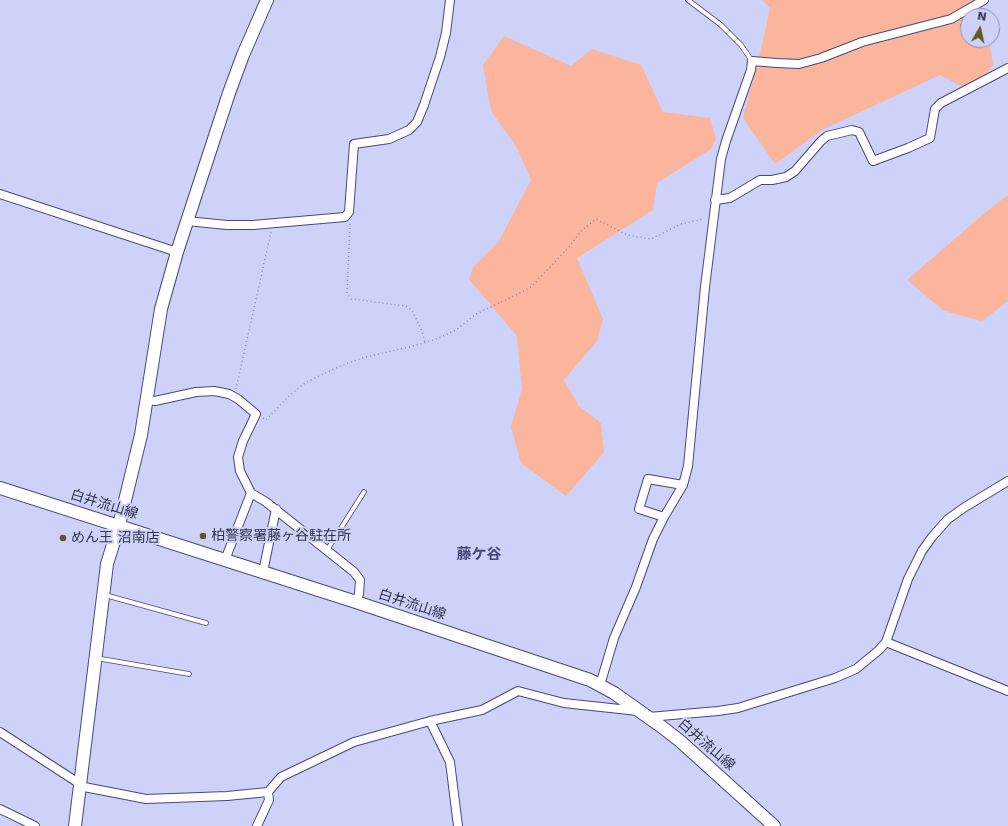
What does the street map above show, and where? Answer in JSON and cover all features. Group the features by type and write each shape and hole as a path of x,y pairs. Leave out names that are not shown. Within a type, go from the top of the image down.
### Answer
{"street":[{"path":"75,826 107,564 119,526 141,435 161,309 177,252 229,93 243,55 267,0"},
{"path":"187,221 227,225 345,217 349,212 354,144 389,139 409,130 417,122 440,57 446,33 450,0"},
{"path":"600,685 614,638 636,587 653,539 683,485 688,466 704,295 721,159 726,140 751,70 752,61 777,64 799,64 821,58 862,42 951,19 984,0"},
{"path":"715,200 730,198 760,180 772,180 786,177 795,171 821,141 828,136 852,130 859,132 873,161 914,146 930,138 935,109 941,103 1008,68"},
{"path":"0,194 177,252"},
{"path":"146,400 155,401 196,392 214,391 235,397 256,414 243,441 238,457 240,471 250,493 276,509 354,572 360,580 359,594 356,602"},
{"path":"664,517 639,509 648,479 683,485"},
{"path":"0,732 80,785 146,799 227,796 268,792 281,777 354,742 430,721 482,710 518,691 564,703 645,714 718,711 738,708 828,680 856,669 879,650 886,642 908,579 922,551 932,537 948,519 1008,481"},
{"name":"白井流山線","path":"0,488 578,675 600,685 645,714 680,741 774,826"},
{"path":"226,560 250,493"},
{"path":"263,572 276,509"},
{"path":"886,642 1008,691"},
{"path":"430,721 450,762 458,826"},
{"path":"257,826 269,800 268,792"},
{"path":"0,809 35,826"}],"lane":[{"path":"688,0 721,25 742,45 752,61"},
{"path":"327,551 364,492"},
{"path":"103,595 206,623"},
{"path":"96,658 189,674"}],"path":[{"path":"347,214 350,220 348,293 351,299 406,306 412,310 422,331 425,342"},
{"path":"256,414 266,420 290,395 306,383 338,367 362,358 425,342 456,330 476,314 532,286 569,247 582,230 596,219 627,235 651,239 681,224 713,217"},
{"path":"235,397 273,223"}],"shaded area":[{"path":"762,0 982,0 984,8 960,8 960,48 990,48 993,65 971,91 940,75 824,129 775,164 743,118 770,8"},
{"path":"504,36 571,66 592,49 641,65 663,112 710,118 716,139 711,149 657,183 653,210 577,258 603,319 597,341 564,380 579,406 601,423 604,452 566,496 521,463 511,427 522,389 517,336 469,279 473,267 499,241 531,180 517,148 491,111 483,65"},
{"path":"1008,195 1008,301 982,321 944,311 907,280 987,211"}],"place":[{"name":"柏警察署藤ヶ谷駐在所","path":"203,536"},
{"name":"めん王 沼南店","path":"63,538"}],"district":[{"name":"藤ケ谷","path":"479,555"}]}
